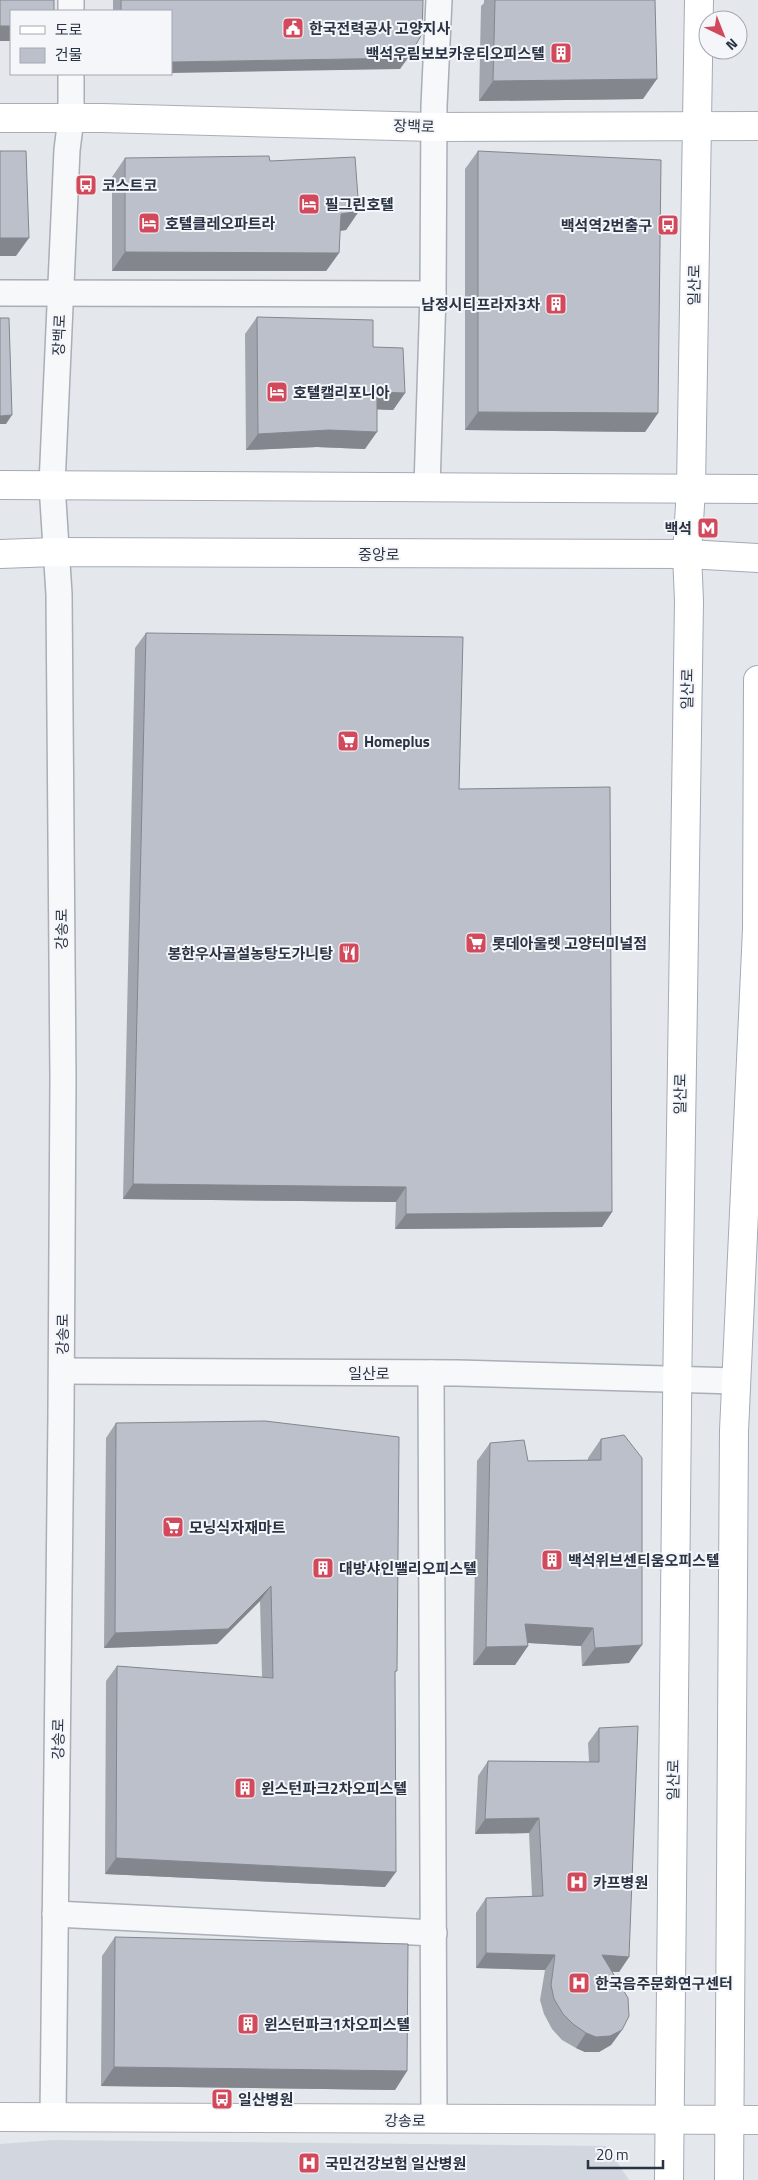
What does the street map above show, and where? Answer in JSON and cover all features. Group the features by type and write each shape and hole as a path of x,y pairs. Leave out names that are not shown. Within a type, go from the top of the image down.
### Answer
{"main road":[{"name":"일산로","path":"668,2180 678,1426 677,1379 689,601 686,554 691,489 699,0"},
{"name":"장백로","path":"0,118 433,127 758,126"},
{"path":"0,484 758,489"},
{"name":"중앙로","path":"0,554 55,552 686,554 758,558"},
{"path":"729,2180 736,1381 750,1235 757,929 758,680"},
{"name":"강송로","path":"0,2117 758,2120"}],"street":[{"path":"426,487 433,294 433,127 438,0"},
{"name":"장백로","path":"55,552 52,485 67,150 71,118 71,75"},
{"path":"0,293 433,294"},
{"name":"강송로","path":"53,2116 62,1371 59,594 55,552"},
{"name":"일산로","path":"62,1371 431,1373 736,1381"},
{"path":"431,1373 434,2119"},
{"path":"55,1914 434,1932"}],"shaded area":[{"name":"국민건강보험 일산병원","path":"53,2140 606,2146 629,2180 0,2180 0,2144"}],"building":[{"path":"0,0 54,0 54,10 10,10 10,26 0,26"},
{"name":"한국전력공사 고양지사","path":"121,0 423,0 422,34 408,58 172,62 172,10 121,10"},
{"name":"백석우림보보카운티오피스텔","path":"495,0 655,0 657,79 493,81"},
{"path":"0,151 26,151 29,238 0,238"},
{"name":"남정시티프라자3차","path":"478,151 661,160 658,413 478,412"},
{"path":"269,156 270,161 355,157 359,211 341,214 339,253 125,252 125,158"},
{"path":"257,317 373,320 373,347 403,348 405,393 377,392 377,432 329,430 258,434"},
{"path":"0,318 9,318 12,415 0,416"},
{"path":"146,633 463,637 459,789 610,787 612,1212 406,1214 406,1187 133,1184"},
{"path":"265,1421 399,1437 397,1671 395,1671 396,1872 116,1858 117,1666 273,1678 271,1586 228,1629 115,1633 116,1423"},
{"name":"백석위브센티움오피스텔","path":"624,1435 642,1458 642,1645 595,1648 593,1628 525,1624 528,1646 486,1647 490,1443 524,1440 528,1461 601,1460 601,1439"},
{"path":"638,1726 629,1957 602,1955 628,1998 629,2016 622,2030 610,2036 596,2037 573,2024 563,2014 554,1999 551,1985 555,1955 486,1953 486,1898 543,1896 539,1818 485,1819 488,1761 599,1762 599,1728"},
{"name":"윈스턴파크1차오피스텔","path":"115,1937 408,1944 407,2071 114,2067"}],"place":[{"name":"한국전력공사 고양지사","path":"293,28"},
{"name":"백석우림보보카운티오피스텔","path":"561,53"},
{"name":"코스트코","path":"86,185"},
{"name":"필그린호텔","path":"309,204"},
{"name":"호텔클레오파트라","path":"149,223"},
{"name":"백석역2번출구","path":"668,225"},
{"name":"남정시티프라자3차","path":"556,304"},
{"name":"호텔캘리포니아","path":"277,392"},
{"name":"백석","path":"708,528"},
{"name":"Homeplus","path":"348,741"},
{"name":"롯데아울렛 고양터미널점","path":"476,943"},
{"name":"봉한우사골설농탕도가니탕","path":"349,953"},
{"name":"모닝식자재마트","path":"173,1527"},
{"name":"백석위브센티움오피스텔","path":"552,1560"},
{"name":"대방샤인밸리오피스텔","path":"323,1568"},
{"name":"윈스턴파크2차오피스텔","path":"245,1788"},
{"name":"카프병원","path":"577,1882"},
{"name":"한국음주문화연구센터","path":"579,1983"},
{"name":"윈스턴파크1차오피스텔","path":"248,2024"},
{"name":"일산병원","path":"222,2099"},
{"name":"국민건강보험 일산병원","path":"309,2163"}]}
